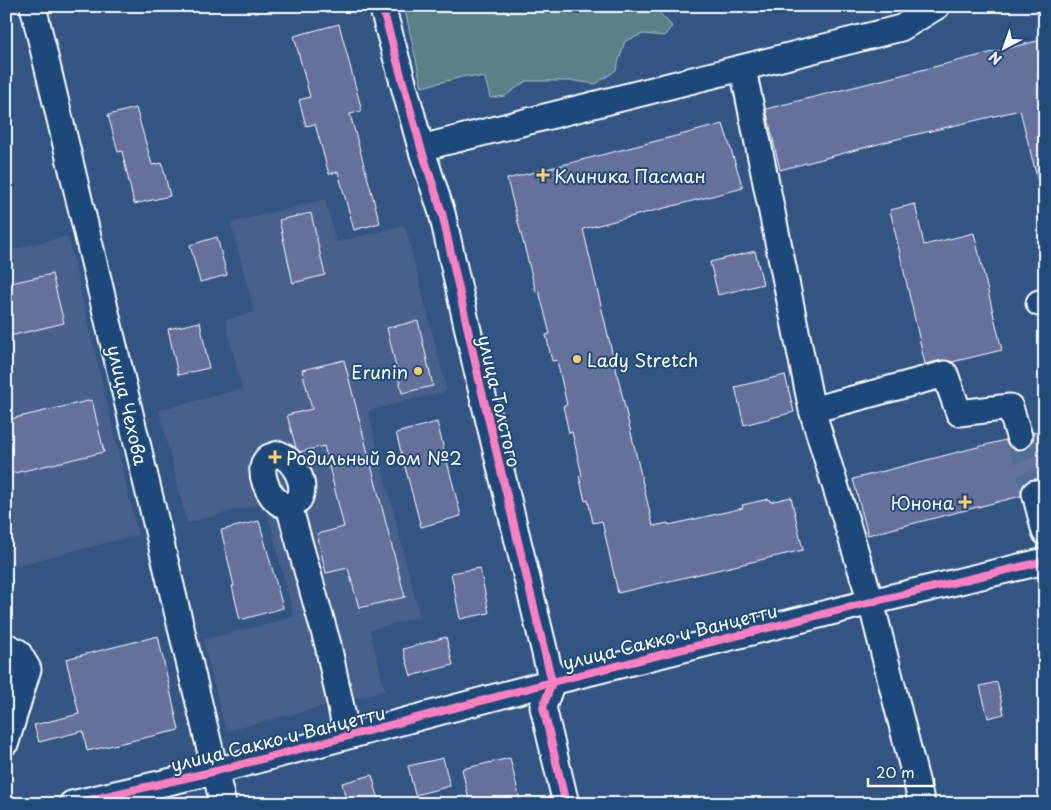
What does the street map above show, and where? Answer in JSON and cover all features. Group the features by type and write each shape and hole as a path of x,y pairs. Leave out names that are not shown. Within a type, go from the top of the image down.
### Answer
{"street":[{"name":"улица Чехова","path":"33,6 223,804"},
{"name":"улица Толстого","path":"382,6 420,148 442,214 482,394 552,682"},
{"path":"420,148 902,28 937,6"},
{"path":"743,69 812,410 871,602 922,804"},
{"path":"812,410 945,374 959,414 1010,407 1018,436"},
{"path":"1034,492 1045,532"},
{"path":"289,506 328,645 347,736"},
{"name":"улица Сакко и Ванцетти","path":"72,804 216,771 552,682 871,602 1045,561"},
{"path":"6,646 18,652 28,669 6,742"},
{"path":"552,682 542,707 566,804"}],"shaded area":[{"name":"Родильный дом №2","path":"325,199 336,242 405,225 447,391 368,411 420,617 370,630 385,691 226,731 203,640 294,617 265,503 187,523 159,410 242,389 225,320 254,312 231,223"},
{"path":"68,236 138,535 6,568 6,251"}],"green space":[{"path":"404,6 630,6 655,8 672,26 664,36 643,34 625,41 616,70 596,84 575,81 526,81 505,96 490,98 485,78 466,76 422,87"}],"building":[{"path":"339,24 362,111 350,114 380,223 354,230 338,172 329,174 315,124 306,126 299,100 310,97 294,36"},
{"path":"1045,39 1045,181 1038,182 1020,110 901,138 780,170 766,109"},
{"path":"136,108 152,165 162,163 170,196 134,204 122,151 118,152 108,115"},
{"path":"723,124 743,188 583,229 653,526 668,523 669,525 743,508 742,505 769,499 770,502 791,497 803,550 618,593 602,521 593,523 588,500 585,501 579,476 582,475 572,432 569,433 563,406 567,405 557,360 552,361 546,335 550,334 539,291 536,292 507,179"},
{"path":"915,204 924,245 974,233 1002,350 952,362 942,360 925,364 890,210"},
{"path":"311,213 325,275 293,283 279,220"},
{"path":"217,237 227,275 200,282 190,245"},
{"path":"755,251 763,284 718,295 710,262"},
{"path":"52,274 64,323 6,337 6,284"},
{"path":"418,321 433,386 402,393 387,328"},
{"path":"200,322 209,368 178,375 168,329"},
{"name":"Родильный дом №2","path":"344,360 405,597 359,608 348,568 326,573 317,534 344,527 324,446 300,452 296,448 287,415 312,409 302,370"},
{"path":"785,375 794,412 744,425 735,387"},
{"path":"92,400 104,452 6,475 6,420"},
{"path":"437,422 461,516 421,527 396,433"},
{"path":"1045,430 1045,483 1038,479 1031,479 1021,489 1021,496 868,535 853,479 1005,440 1015,450 1023,450 1033,440 1033,433"},
{"path":"259,521 283,608 240,620 221,530"},
{"path":"480,568 489,613 460,619 451,573"},
{"path":"158,636 179,730 87,751 83,731 39,742 34,725 79,714 66,659"},
{"path":"446,637 453,665 411,676 403,649"},
{"path":"997,682 1004,714 988,718 980,686"},
{"path":"443,758 450,786 415,795 408,766"},
{"path":"510,758 521,804 470,804 462,769"},
{"path":"372,775 380,804 347,804 342,783"}],"tunnel":[{"path":"1019,436 1035,493"}],"cycle path":[{"path":"382,6 421,148 442,213 480,384 552,682 543,707 566,804"},
{"path":"72,804 216,771 552,682 871,602 1045,561"}],"place":[{"name":"Клиника Пасман","path":"543,175"},
{"name":"Lady Stretch","path":"577,359"},
{"name":"Erunin","path":"418,371"},
{"name":"Родильный дом №2","path":"275,457"},
{"name":"Юнона","path":"965,502"}]}
